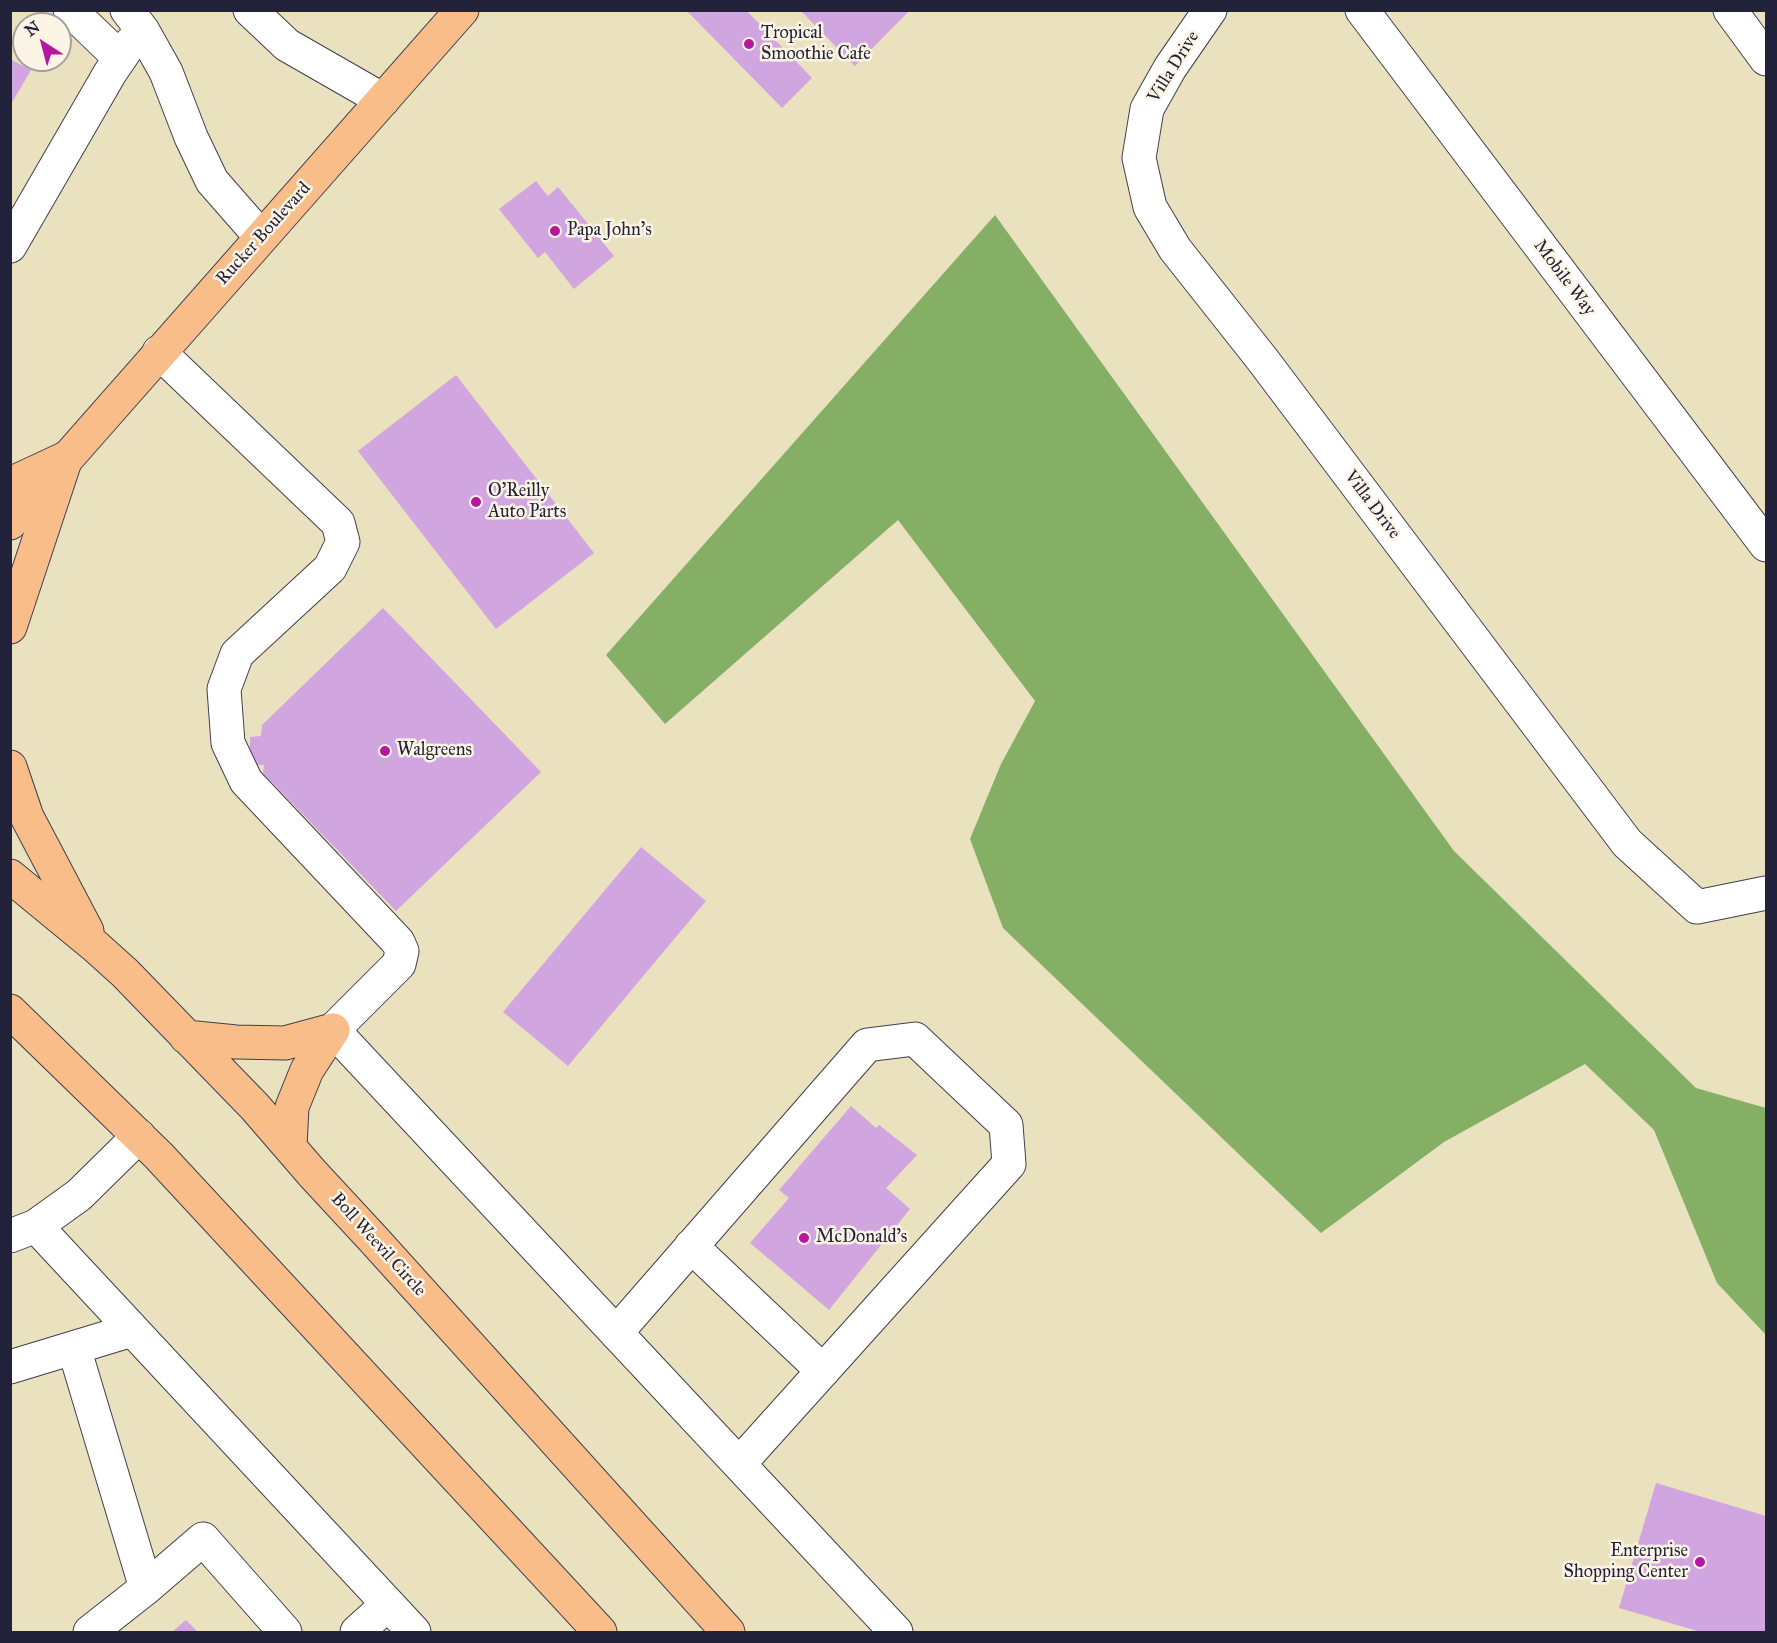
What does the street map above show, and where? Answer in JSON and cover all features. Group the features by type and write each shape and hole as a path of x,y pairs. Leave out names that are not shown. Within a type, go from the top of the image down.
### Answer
{"main road":[{"name":"Rucker Boulevard","path":"10,523 383,100 457,12"},
{"path":"10,484 66,458"},
{"path":"10,627 66,458"},
{"path":"10,767 27,817 95,946"},
{"name":"Boll Weevil Circle","path":"10,876 95,946 255,1107 728,1632"},
{"path":"10,1011 139,1136 600,1632"},
{"path":"186,1037 236,1042 285,1043 333,1030"},
{"path":"290,1147 292,1107 307,1070 333,1030"}],"street":[{"path":"70,10 120,58"},
{"path":"250,10 287,45 383,100"},
{"name":"Villa Drive","path":"1210,10 1170,68 1148,109 1139,158 1150,207 1175,249 1270,369 1627,843 1697,907 1767,893"},
{"name":"Mobile Way","path":"1362,10 1767,545"},
{"path":"1730,10 1767,59"},
{"path":"10,246 120,58 135,21"},
{"path":"135,21 165,72 191,137 213,181 261,237"},
{"path":"159,352 338,523 343,542 330,568 237,654 224,689 228,743 246,780 398,942 402,951 399,964 333,1030 739,1464 886,1629"},
{"path":"615,1333 867,1045 915,1040 1006,1125 1009,1164 739,1464"},
{"path":"139,1136 79,1195 23,1231 132,1330 414,1632"},
{"path":"691,1246 823,1371"},
{"path":"10,1368 132,1330"},
{"path":"74,1348 146,1588"},
{"path":"90,1632 203,1539 285,1632"},
{"path":"357,1632 388,1604"}],"green space":[{"path":"995,215 1454,851 1696,1088 1766,1108 1766,1335 1717,1283 1654,1130 1585,1064 1444,1142 1321,1233 1003,928 970,839 1001,764 1035,701 898,520 665,724 606,655"}],"building":[{"name":"Tropical Smoothie Cafe","path":"686,10 746,10 812,78 782,108"},
{"path":"800,10 910,10 855,66"},
{"path":"10,59 12,60 12,72 30,72 10,106"},
{"name":"Papa John's","path":"536,181 548,196 558,187 614,256 574,289 545,252 538,258 499,209"},
{"name":"O'Reilly Auto Parts","path":"456,375 594,553 496,629 358,451"},
{"name":"Walgreens","path":"383,608 541,772 396,911 263,773 264,765 250,765 250,737 261,736 262,725"},
{"path":"641,847 706,901 568,1066 503,1012"},
{"path":"851,1106 876,1128 879,1125 917,1155 886,1188 910,1209 829,1310 750,1243 789,1198 779,1190"},
{"name":"Enterprise Shopping Center","path":"1656,1483 1766,1516 1766,1632 1701,1632 1619,1608"},
{"path":"186,1620 198,1632 172,1632"}],"place":[{"name":"Tropical Smoothie Cafe","path":"749,44"},
{"name":"Papa John's","path":"555,231"},
{"name":"O'Reilly Auto Parts","path":"476,502"},
{"name":"Walgreens","path":"385,751"},
{"name":"McDonald's","path":"804,1238"},
{"name":"Enterprise Shopping Center","path":"1700,1562"}]}
